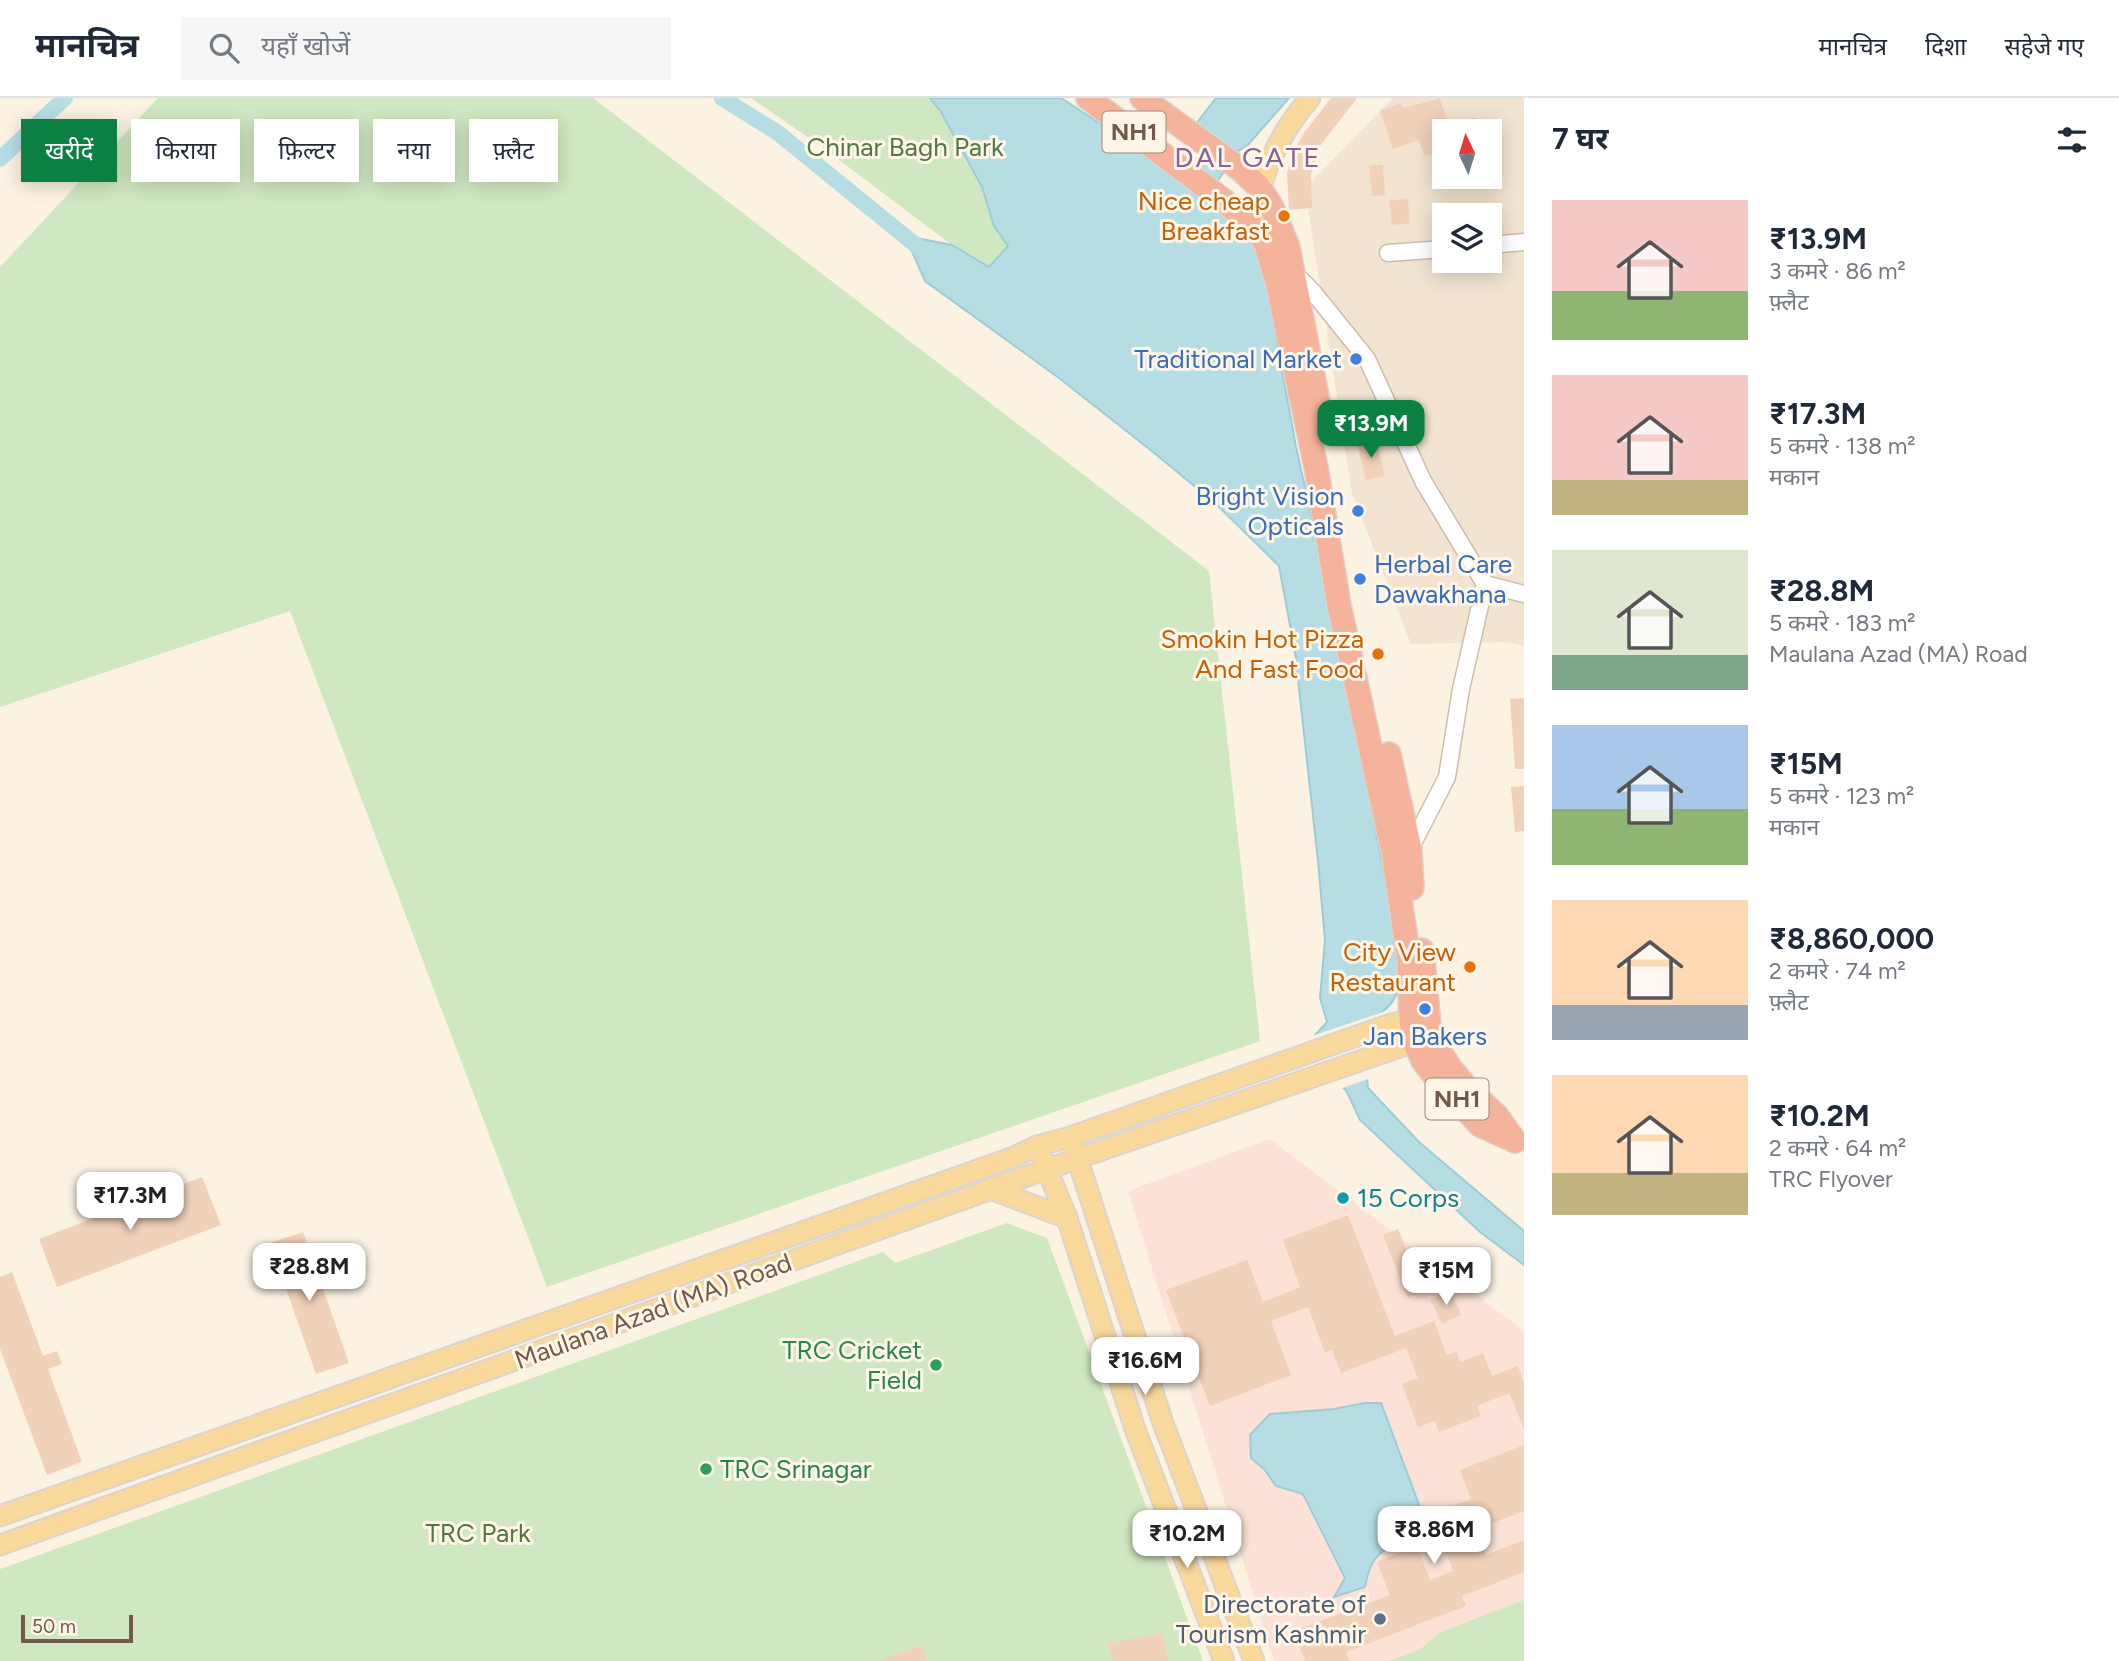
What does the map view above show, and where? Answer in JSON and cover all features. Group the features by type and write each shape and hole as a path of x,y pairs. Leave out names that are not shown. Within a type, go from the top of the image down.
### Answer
{"highway":[{"name":"NH1","path":"1088,98 1223,200 1251,225 1265,242 1278,285 1316,467 1339,605 1386,778 1410,849 1411,883 1424,960 1412,1031"},
{"name":"NH1","path":"1142,98 1205,142 1259,187 1283,232 1316,388 1386,778 1393,851 1409,960 1412,1031 1497,1116 1520,1145"}],"main road":[{"path":"1251,225 1259,187 1278,142 1291,120 1310,98"},
{"name":"Maulana Azad (MA) Road","path":"0,1516 988,1166 1037,1146 1070,1137 1303,1055 1412,1031"},
{"name":"Maulana Azad (MA) Road","path":"0,1545 1047,1169 1307,1079 1412,1031"},
{"path":"1070,1137 1163,1423 1254,1661"},
{"path":"1037,1146 1067,1218 1136,1433 1224,1661"},
{"path":"993,1189 1067,1218"},
{"path":"1163,1423 1163,1458 1217,1590 1242,1661"},
{"path":"1136,1433 1163,1458"}],"street":[{"path":"1502,244 1524,242"},
{"path":"1388,253 1432,250"},
{"path":"1292,272 1313,292 1367,359 1423,481 1485,584 1461,689 1447,777 1410,849"},
{"path":"1485,584 1524,594"}],"shaded area":[{"path":"1393,98 1524,98 1524,646 1504,642 1411,644 1352,493 1305,188"},
{"path":"1270,1139 1524,1331 1524,1661 1274,1661 1128,1191"}],"green space":[{"path":"158,98 593,98 1209,571 1260,1041 547,1287 290,611 0,707 0,267 79,182 117,182 117,142 131,127 131,182 240,182 240,119 138,119"},
{"name":"Chinar Bagh Park","path":"751,98 930,98 941,112 982,187 994,226 1008,246 989,267 952,245 822,147"},
{"name":"TRC Srinagar","path":"1007,1223 1047,1238 1203,1661 0,1661 0,1569 883,1252 895,1263"},
{"path":"1524,1600 1524,1661 1389,1661 1419,1650 1441,1632"}],"water":[{"path":"930,98 1061,98 1183,178 1217,139 1196,124 1216,98 1289,98 1247,146 1236,152 1208,197 1257,249 1266,283 1296,447 1343,658 1399,953 1396,996 1385,1010 1363,1024 1368,1088 1419,1142 1524,1231 1524,1265 1480,1232 1360,1120 1347,1092 1307,1044 1327,1022 1320,998 1325,940 1295,652 1279,566 1216,504 1153,452 1059,378 925,281 911,249 917,238 952,245 989,267 1008,246 994,226 982,187 941,112"},
{"path":"1364,1403 1381,1403 1418,1502 1427,1550 1411,1539 1392,1546 1374,1560 1365,1587 1334,1597 1345,1578 1303,1494 1276,1486 1264,1469 1251,1458 1250,1435 1270,1414 1334,1409"}],"pier":[{"path":"1386,1011 1386,1015 1367,1026 1371,1078 1340,1089 1304,1043 1309,1037"}],"building":[{"path":"1331,98 1357,98 1320,146 1311,175 1312,208 1289,210 1287,173 1292,155 1304,133"},
{"path":"1440,98 1446,119 1432,119 1432,154 1424,156 1419,140 1393,149 1380,111 1401,103 1403,108"},
{"path":"1383,165 1385,195 1372,196 1369,166"},
{"path":"1408,198 1410,223 1392,225 1389,201"},
{"path":"1376,440 1385,476 1366,480 1357,444"},
{"path":"1524,698 1524,769 1515,769 1510,699"},
{"path":"1524,786 1524,831 1515,832 1511,787"},
{"path":"202,1177 221,1225 57,1287 39,1239"},
{"path":"1348,1215 1395,1336 1434,1321 1447,1355 1456,1352 1460,1362 1483,1353 1492,1376 1518,1366 1524,1383 1524,1429 1509,1393 1477,1406 1481,1416 1439,1432 1435,1421 1418,1427 1402,1384 1418,1378 1406,1348 1341,1373 1332,1350 1325,1353 1308,1307 1271,1321 1291,1375 1210,1406 1166,1290 1247,1260 1263,1302 1300,1287 1283,1240"},
{"path":"1398,1229 1413,1268 1424,1264 1433,1288 1408,1298 1383,1235"},
{"path":"303,1232 349,1363 316,1374 270,1243"},
{"path":"12,1272 43,1356 57,1351 62,1364 48,1369 82,1462 47,1475 0,1349 0,1277"},
{"path":"1450,1290 1461,1315 1442,1324 1430,1300"},
{"path":"1524,1445 1524,1511 1476,1529 1486,1555 1524,1540 1524,1572 1462,1596 1466,1606 1346,1652 1350,1661 1305,1661 1294,1631 1390,1595 1377,1562 1417,1546 1430,1580 1453,1571 1432,1514 1471,1499 1460,1470"},
{"path":"1163,1633 1168,1661 1113,1661 1107,1643"},
{"path":"922,1645 927,1661 882,1661 882,1659"}],"waterway":[{"path":"0,159 65,98"},
{"path":"722,98 778,133 929,256"}],"place":[{"name":"Nice cheap Breakfast","path":"1284,216"},
{"name":"Traditional Market","path":"1356,359"},
{"name":"Bright Vision Opticals","path":"1358,511"},
{"name":"Herbal Care Dawakhana","path":"1360,579"},
{"name":"Smokin Hot Pizza And Fast Food","path":"1378,654"},
{"name":"City View Restaurant","path":"1470,967"},
{"name":"Jan Bakers","path":"1425,1009"},
{"name":"15 Corps","path":"1343,1198"},
{"name":"TRC Cricket Field","path":"936,1365"},
{"name":"TRC Srinagar","path":"706,1469"},
{"name":"Directorate of Tourism Kashmir","path":"1380,1619"}],"district":[{"name":"DAL GATE","path":"1248,157"}],"park label":[{"name":"TRC Park","path":"478,1533"}]}
